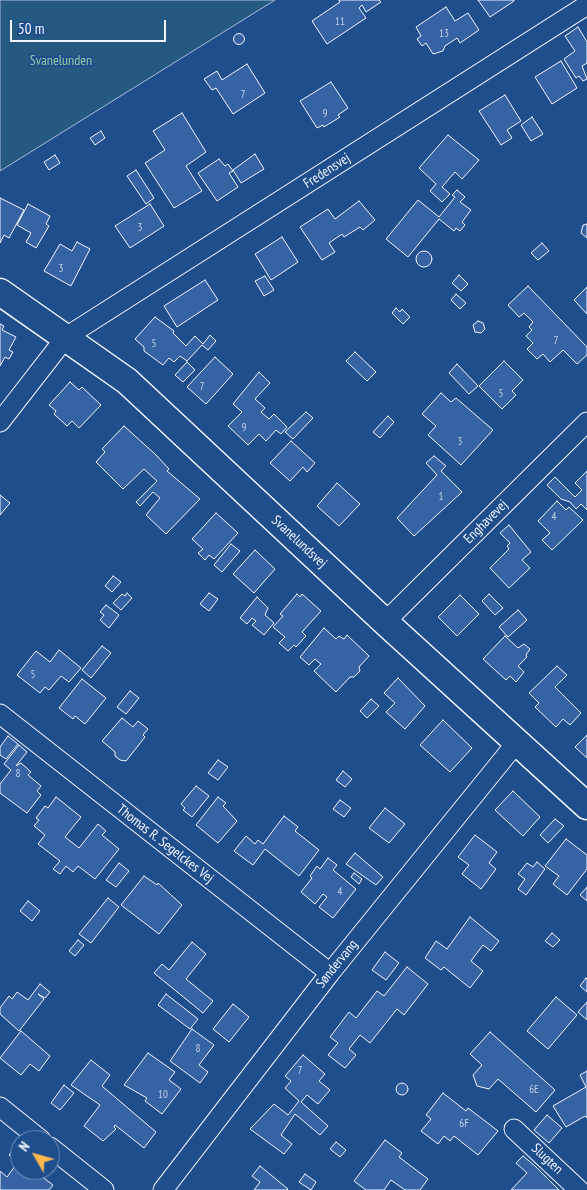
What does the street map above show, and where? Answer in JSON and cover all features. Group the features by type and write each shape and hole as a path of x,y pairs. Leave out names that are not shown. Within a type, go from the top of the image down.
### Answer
{"street":[{"name":"Fredensvej","path":"0,422 66,337 587,5"},
{"name":"Svanelundsvej","path":"0,292 134,387 384,622 587,806"},
{"name":"Enghavevej","path":"384,622 587,422"},
{"name":"Thomas R. Segelckes Vej","path":"0,714 330,973"},
{"name":"Søndervang","path":"163,1190 330,973 517,742"},
{"path":"0,1107 29,1130"},
{"name":"Slugten","path":"514,1129 579,1190"},
{"path":"60,1155 104,1190"}],"green space":[{"name":"Svanelunden","path":"0,0 275,0 0,171"}],"building":[{"path":"339,0 379,0 381,2 366,12 362,5 359,8 366,18 327,44 312,21 340,2"},
{"path":"478,0 514,0 514,1 490,17"},
{"path":"446,7 455,21 468,13 479,30 460,43 457,38 445,46 443,51 433,54 426,43 422,46 417,39 421,36 416,27"},
{"path":"578,27 587,42 587,63 582,66 587,79 583,81 579,76 576,78 564,59 575,51 565,36"},
{"path":"239,33 245,39 239,45 233,39"},
{"path":"561,61 577,88 552,104 535,77"},
{"path":"247,64 265,93 233,114 216,88 212,90 204,79 217,71 222,80"},
{"path":"331,82 348,108 338,115 340,117 324,127 323,125 317,128 300,101"},
{"path":"505,95 521,121 507,130 512,138 501,145 479,111"},
{"path":"182,113 206,152 186,166 202,191 174,208 145,163 165,150 153,131"},
{"path":"532,117 543,134 531,141 521,125"},
{"path":"101,131 105,138 95,145 90,138"},
{"path":"448,135 479,160 462,179 455,172 442,187 450,194 442,202 430,191 436,184 419,168"},
{"path":"255,154 264,169 241,183 233,170"},
{"path":"55,155 60,163 49,170 44,162"},
{"path":"219,159 225,166 228,164 233,171 229,173 238,187 217,201 198,173"},
{"path":"136,170 154,198 146,204 127,176"},
{"path":"457,190 465,197 460,202 471,210 462,222 465,225 460,231 456,228 454,231 439,219 408,257 386,239 418,200 439,217 455,197 452,195"},
{"path":"0,198 24,210 9,238 4,235 0,243"},
{"path":"359,201 375,220 363,230 360,227 344,237 342,234 329,243 335,252 322,260 300,227 328,209 335,219"},
{"path":"28,204 50,216 46,224 49,226 36,248 26,242 31,233 17,225"},
{"path":"150,204 164,226 130,248 115,226"},
{"path":"587,224 587,238 581,233 583,225"},
{"path":"282,237 298,262 271,280 255,254"},
{"path":"77,242 90,249 71,286 44,271 60,244 72,251"},
{"path":"542,243 549,251 538,260 531,253"},
{"path":"421,251 427,251 432,256 430,265 421,267 416,262 416,256"},
{"path":"459,275 468,284 461,291 452,283"},
{"path":"265,276 274,290 264,296 255,281"},
{"path":"205,280 218,300 177,327 164,306"},
{"path":"528,286 587,347 587,355 577,364 563,350 550,362 543,354 537,359 527,349 533,343 526,336 532,330 529,327 533,322 524,313 519,317 508,305"},
{"path":"587,287 587,314 574,300"},
{"path":"456,294 466,303 460,309 451,300"},
{"path":"396,308 400,312 402,309 410,317 403,324 392,313"},
{"path":"155,317 174,331 173,333 186,346 195,336 203,344 210,335 216,341 208,350 202,345 187,361 180,356 174,362 169,358 163,365 144,351 144,347 135,339"},
{"path":"478,321 483,323 485,329 481,333 475,332 473,325"},
{"path":"0,324 4,326 2,330 16,337 9,350 13,352 9,359 5,357 0,366"},
{"path":"355,352 376,372 367,381 346,361"},
{"path":"215,357 233,374 206,404 187,387"},
{"path":"504,361 523,380 512,391 516,395 502,409 479,386"},
{"path":"187,362 195,370 183,382 175,375"},
{"path":"457,364 478,386 469,394 449,373"},
{"path":"259,372 270,383 255,399 265,408 261,412 269,419 274,414 287,427 281,434 276,430 266,441 259,434 248,445 228,426 242,412 233,404"},
{"path":"70,382 79,390 82,387 101,405 79,428 72,421 67,426 54,414 56,411 49,405"},
{"path":"441,393 451,402 456,398 493,430 461,465 428,435 436,426 422,414"},
{"path":"306,412 313,418 293,439 285,432"},
{"path":"388,416 394,422 380,438 373,432"},
{"path":"124,426 156,455 169,469 167,471 200,499 166,534 146,515 160,498 153,492 140,506 136,502 157,481 144,469 123,489 96,462 105,452 102,449"},
{"path":"291,441 315,463 307,472 303,467 290,481 270,463"},
{"path":"434,456 446,466 441,471 462,492 414,536 397,518 437,475 426,463"},
{"path":"587,471 587,510 581,504 576,509 570,502 561,499 547,485 555,477 575,497 582,490 575,483"},
{"path":"337,483 360,504 339,526 317,506"},
{"path":"0,495 10,503 0,515"},
{"path":"557,501 566,510 569,507 583,520 552,550 542,540 550,533 538,521"},
{"path":"216,513 238,533 214,559 209,555 205,560 198,553 203,549 192,539"},
{"path":"509,525 531,552 522,560 530,568 509,588 490,568 509,549 507,546 510,543 500,533"},
{"path":"231,544 240,551 222,572 214,565"},
{"path":"255,550 275,569 254,593 233,574"},
{"path":"113,576 121,582 112,592 105,586"},
{"path":"127,593 132,598 121,610 113,603 122,594 125,596"},
{"path":"209,593 218,599 209,611 200,604"},
{"path":"297,594 300,597 302,594 321,611 302,632 306,636 296,647 294,645 288,651 279,643 285,637 273,627 283,616 280,614"},
{"path":"489,594 503,608 495,615 482,601"},
{"path":"460,595 479,614 457,636 438,617"},
{"path":"257,597 268,608 265,615 274,623 264,635 252,625 256,621 252,618 247,624 240,618"},
{"path":"106,605 119,615 109,628 100,620 104,615 100,612"},
{"path":"518,610 527,620 508,637 499,627"},
{"path":"324,628 336,639 339,636 344,639 347,635 369,656 359,667 360,671 354,677 350,677 336,692 314,671 321,664 315,659 309,665 300,657"},
{"path":"505,636 518,648 524,644 530,649 526,655 527,657 518,666 524,672 516,682 510,676 506,680 483,659"},
{"path":"102,646 111,653 91,678 82,670"},
{"path":"59,650 81,668 69,682 61,676 49,690 45,687 40,693 17,675 36,651 50,662"},
{"path":"557,666 567,675 555,687 581,713 570,725 563,719 556,727 535,707 539,703 529,693"},
{"path":"398,678 425,706 405,729 386,712 395,703 384,693"},
{"path":"82,679 106,698 85,724 75,716 73,719 59,708"},
{"path":"130,691 139,698 126,714 117,707"},
{"path":"371,699 379,706 367,718 360,711"},
{"path":"122,718 133,727 138,721 148,729 143,735 145,737 126,761 120,760 115,756 115,752 102,741"},
{"path":"443,720 472,748 450,772 420,745"},
{"path":"587,735 587,758 575,747"},
{"path":"8,736 18,744 6,759 0,755 0,747"},
{"path":"19,745 27,752 16,766 21,763 31,772 28,775 41,786 37,791 41,795 27,813 0,793 0,784 11,770 4,764"},
{"path":"218,760 228,767 218,780 208,773"},
{"path":"343,771 352,779 345,787 336,780"},
{"path":"196,786 209,796 192,817 183,810 185,808 181,804"},
{"path":"513,791 540,817 523,836 495,810"},
{"path":"56,797 81,817 65,837 79,848 98,824 106,831 102,835 119,849 95,879 78,866 73,872 66,866 60,874 53,869 60,861 38,844 45,835 34,826 39,820 36,818 45,806 48,808"},
{"path":"218,797 226,803 223,806 237,821 218,843 196,825"},
{"path":"340,800 351,808 344,817 333,809"},
{"path":"385,808 405,824 389,843 369,828"},
{"path":"284,816 298,827 295,831 319,850 299,876 265,849 253,865 234,851 246,836 255,844 258,840 263,844"},
{"path":"555,819 564,826 548,843 540,835"},
{"path":"475,835 497,852 489,863 496,869 481,889 462,874 469,865 458,857"},
{"path":"566,839 587,855 587,869 567,895 553,884 559,876 545,866"},
{"path":"355,853 383,877 376,885 346,864"},
{"path":"328,858 337,865 333,870 356,889 333,918 319,907 327,897 323,894 315,904 301,892 312,878 310,876 317,866 320,869"},
{"path":"537,862 545,869 526,895 518,889 525,879 518,874 527,863 533,867"},
{"path":"119,863 129,871 116,887 106,880"},
{"path":"354,873 362,879 359,884 351,877"},
{"path":"144,876 157,885 158,883 182,905 159,934 121,905"},
{"path":"587,887 587,901 580,895"},
{"path":"108,898 119,907 91,943 79,934"},
{"path":"28,901 40,911 32,921 20,911"},
{"path":"470,917 499,941 491,951 483,945 471,961 483,971 470,988 444,967 441,970 425,958 436,941 447,949"},
{"path":"552,933 560,940 553,947 545,941"},
{"path":"78,940 84,945 75,956 69,951"},
{"path":"192,942 206,954 186,979 213,1001 203,1013 154,973 162,964 169,970"},
{"path":"385,952 399,963 386,980 372,970"},
{"path":"407,967 428,984 404,1015 397,1009 370,1043 360,1035 349,1049 356,1055 345,1068 328,1055 338,1043 330,1037 349,1012 356,1018 377,991 384,996"},
{"path":"587,979 587,992 580,986"},
{"path":"40,984 50,992 45,998 38,994 44,999 19,1031 0,1014 0,1008 9,996 12,999 17,992 28,1000"},
{"path":"166,994 198,1019 190,1029 158,1005"},
{"path":"556,997 577,1015 548,1049 527,1031"},
{"path":"587,1002 587,1020 578,1012"},
{"path":"233,1004 249,1017 229,1042 213,1029"},
{"path":"192,1029 214,1045 199,1065 208,1072 200,1083 170,1061"},
{"path":"21,1031 50,1056 39,1071 30,1064 21,1075 0,1058"},
{"path":"490,1032 555,1090 536,1112 498,1079 489,1089 477,1086 473,1075 482,1065 470,1054"},
{"path":"148,1053 175,1072 169,1080 181,1089 162,1114 145,1101 147,1098 124,1085"},
{"path":"303,1055 325,1074 319,1081 330,1090 318,1104 307,1095 301,1102 328,1126 320,1135 295,1114 281,1135 292,1144 284,1154 250,1129 274,1104 288,1115 299,1101 285,1088 291,1081 285,1076"},
{"path":"91,1060 110,1075 102,1086 156,1132 144,1148 115,1125 116,1129 103,1141 84,1126 100,1105 71,1085"},
{"path":"587,1071 587,1118 585,1116 566,1127 553,1106 586,1087 580,1075"},
{"path":"400,1083 404,1083 408,1089 404,1095 400,1095 396,1091 396,1087"},
{"path":"64,1085 74,1093 60,1110 51,1103"},
{"path":"443,1093 466,1111 468,1108 498,1131 478,1155 454,1136 450,1141 444,1136 438,1144 421,1131 431,1119 426,1115"},
{"path":"547,1115 562,1128 549,1143 534,1130"},
{"path":"385,1140 402,1153 399,1157 428,1179 420,1190 405,1190 391,1180 384,1190 366,1190 354,1181"},
{"path":"336,1142 346,1150 340,1157 330,1149"},
{"path":"523,1156 559,1190 511,1190 527,1173 516,1163"},
{"path":"260,1166 288,1189 254,1190 260,1182 252,1176"},
{"path":"0,1171 7,1177 10,1173 10,1180 46,1180 53,1185 49,1190 0,1190"},
{"path":"305,1174 316,1182 311,1190 299,1182"}]}
